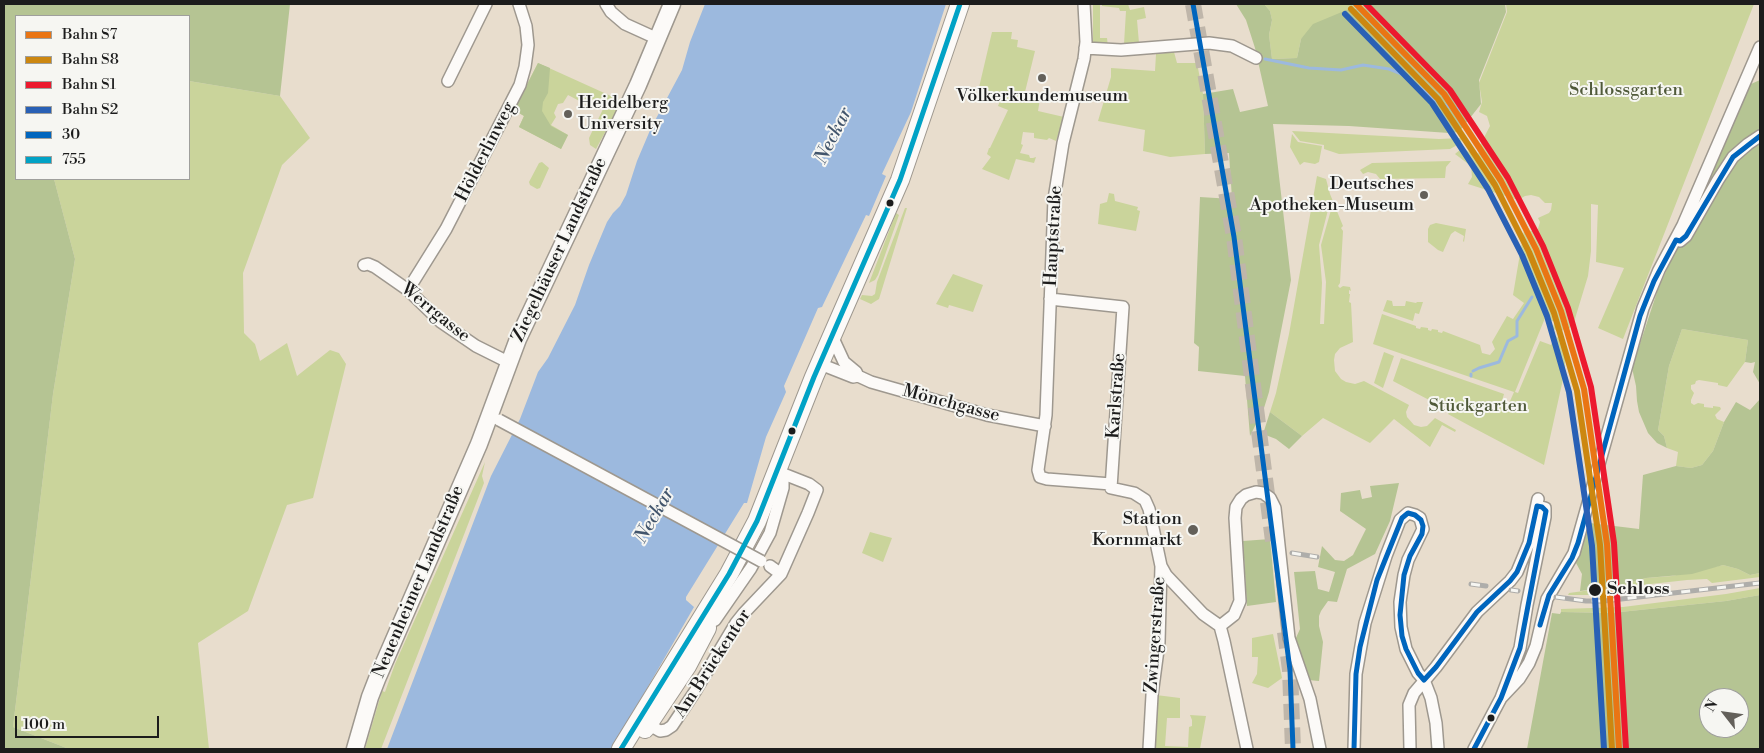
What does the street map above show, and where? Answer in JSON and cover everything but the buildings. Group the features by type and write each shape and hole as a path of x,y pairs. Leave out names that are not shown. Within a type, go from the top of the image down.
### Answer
{"main road":[{"name":"Ziegelhäuser Landstraße","path":"494,418 508,362 534,303 635,92 672,4"},
{"path":"631,749 643,722 729,574 761,512 820,364 900,180 960,4"},
{"name":"Neuenheimer Landstraße","path":"355,749 377,679 494,418"},
{"path":"621,749 687,666 709,623 729,574"}],"street":[{"path":"448,81 486,4"},
{"name":"Hölderlinweg","path":"408,290 450,222 520,85 528,45 526,26 520,4"},
{"path":"606,4 611,12 625,24 658,39"},
{"name":"Hauptstraße","path":"1084,4 1085,48 1066,127 1056,183 1051,256 1045,426 1038,470 1043,478 1111,486"},
{"path":"1085,48 1121,50 1209,43 1232,46 1256,58"},
{"path":"1501,698 1519,678 1529,662 1536,646 1547,599 1576,549 1640,316 1654,281 1676,240 1760,47"},
{"path":"1676,240 1680,241 1686,236 1733,157 1760,136"},
{"name":"Werrgasse","path":"364,265 371,264 408,290 441,322 476,346 508,362"},
{"name":"Karlstraße","path":"1050,299 1123,307 1111,486"},
{"name":"Mönchgasse","path":"832,336 844,362 858,376"},
{"name":"Mönchgasse","path":"820,364 853,377 858,376 871,382 987,415 1045,426"},
{"path":"494,418 766,564 781,574"},
{"path":"709,623 715,620 721,612 768,539 783,488 782,480 776,471"},
{"name":"Am Brückentor","path":"643,722 662,732 672,726 736,623 781,574 817,490 809,484 776,471"},
{"name":"Zwingerstraße","path":"1111,486 1134,493 1145,500 1150,509 1160,571 1159,642 1152,695 1149,749"},
{"path":"1220,626 1234,615 1240,601 1236,506 1240,499 1246,495 1254,492 1263,493 1270,498 1275,508 1289,638 1310,699 1320,749"},
{"path":"1410,749 1409,705 1414,693 1481,608 1517,572 1529,543 1538,502 1546,511 1520,648 1501,698 1474,749"},
{"path":"1354,749 1356,674 1365,623 1390,543 1400,520 1408,513 1418,516 1423,523 1423,529 1409,557 1404,575 1400,602 1401,627 1406,649 1424,680 1431,698 1438,749"},
{"path":"1160,571 1206,617 1220,626 1247,749"}],"green space":[{"path":"4,4 290,4 280,96 190,81 190,15 15,15 15,180 54,180 75,259 53,394 13,727 69,749 4,749"},
{"path":"1093,4 1100,4 1100,38 1107,38 1108,47 1093,45"},
{"path":"1102,4 1128,4 1130,10 1144,7 1146,18 1137,20 1139,43 1124,44 1126,11 1120,11 1119,8 1102,6"},
{"path":"1236,4 1264,4 1270,11 1272,20 1269,35 1272,59 1297,58 1301,39 1313,24 1349,9 1369,8 1373,4 1505,4 1506,12 1479,80 1481,104 1459,132 1273,124 1291,280 1269,392 1264,408 1250,436 1245,376 1198,371 1199,347 1194,343 1200,197 1232,199 1229,153 1205,154 1203,94 1233,89 1240,112 1268,106 1255,48 1246,20"},
{"path":"1264,4 1373,4 1369,8 1349,9 1301,39 1297,58 1272,59 1269,35 1272,20 1270,11"},
{"path":"1506,4 1754,4 1623,339 1598,328 1624,268 1596,262 1598,205 1591,204 1591,251 1588,276 1574,322 1569,329 1559,331 1552,329 1555,322 1545,318 1515,392 1518,393 1540,341 1551,345 1555,335 1561,341 1565,351 1565,370 1544,465 1448,414 1450,411 1393,381 1401,358 1504,394 1501,404 1507,408 1514,392 1373,344 1382,314 1416,326 1416,328 1428,328 1428,330 1438,330 1438,332 1442,333 1443,331 1480,345 1482,353 1490,355 1495,349 1492,342 1507,316 1513,319 1524,303 1513,295 1524,230 1532,231 1538,229 1540,222 1538,218 1549,213 1552,203 1545,203 1539,197 1531,195 1518,200 1468,184 1472,177 1471,166 1455,154 1462,148 1477,156 1480,150 1478,149 1490,126 1487,116 1479,112 1482,102 1479,83 1507,12"},
{"path":"992,32 1012,32 1011,39 1018,40 1017,47 1035,51 1024,96 1040,99 1038,111 1064,117 1056,141 1049,138 1047,140 1034,138 1034,133 1023,132 1021,144 1023,145 1020,153 1029,155 1030,158 1036,157 1034,163 1016,159 1009,180 982,169 991,157 987,154 989,148 1008,110 998,106 1000,101 986,95 985,98 977,96"},
{"path":"1174,52 1177,63 1197,63 1203,94 1205,154 1170,157 1143,151 1145,130 1098,121 1111,77 1111,68 1155,71 1156,54"},
{"name":"Heidelberg University","path":"538,63 622,101 596,149 590,145 589,138 605,105 593,99 589,106 568,95 563,103 558,104 554,113 556,117 551,125 568,135 561,149 519,127 524,116 514,110"},
{"path":"538,63 550,68 548,93 543,102 542,111 551,126 568,135 561,149 519,127 524,116 514,110"},
{"path":"1760,80 1760,384 1753,372 1755,362 1745,362 1748,340 1682,329 1669,366 1658,430 1664,436 1667,448 1657,443 1648,433 1639,412 1632,368 1658,289 1751,84"},
{"path":"190,81 280,96 310,138 282,165 243,273 244,333 255,344 260,361 287,343 297,376 330,350 339,353 346,364 313,498 287,505 248,611 198,643 209,749 69,749 13,727 53,394 75,259 54,180 190,180"},
{"path":"1292,131 1439,139 1462,138 1461,143 1450,149 1339,154 1324,149 1324,145 1300,141"},
{"path":"1292,134 1298,142 1322,146 1319,162 1315,164 1304,162 1300,165 1290,147"},
{"path":"1451,161 1446,167 1445,178 1380,179 1376,174 1368,172 1363,174 1360,170 1372,163"},
{"path":"542,162 549,168 540,188 537,189 530,185 529,182 539,163"},
{"path":"1317,176 1326,179 1343,226 1341,228 1343,231 1340,283 1338,286 1340,288 1343,286 1350,287 1351,291 1349,290 1349,302 1351,303 1353,342 1340,348 1335,354 1335,371 1346,382 1355,384 1364,381 1409,405 1406,412 1407,417 1414,425 1427,426 1435,418 1456,430 1455,432 1442,425 1430,447 1394,419 1370,443 1323,418 1302,436 1270,412 1289,334","holes":["1328,210 1331,210 1321,245 1326,282 1324,324 1320,324 1322,283 1319,245"]},
{"path":"1109,193 1114,194 1115,201 1138,207 1137,210 1140,211 1136,231 1098,224 1100,204 1107,202"},
{"path":"905,208 907,208 879,299 871,304 860,299 862,295 872,296 875,294 877,282"},
{"path":"896,213 899,215 878,275 875,280 869,283"},
{"path":"1436,223 1466,229 1464,242 1464,236 1455,231 1451,234 1443,252 1438,250 1428,242 1428,229 1430,225"},
{"path":"953,274 983,285 973,312 949,305 948,308 936,304"},
{"path":"1387,300 1392,301 1393,306 1405,306 1406,301 1423,302 1419,314 1415,313 1413,321 1383,311"},
{"path":"1682,329 1748,340 1745,362 1727,387 1718,385 1718,383 1699,380 1691,385 1694,393 1691,403 1694,405 1698,403 1704,404 1704,407 1720,407 1721,409 1715,415 1717,419 1724,422 1713,451 1702,465 1691,468 1676,466 1678,452 1667,448 1664,436 1658,430 1669,366"},
{"path":"1384,352 1394,356 1383,388 1374,383"},
{"path":"1760,399 1760,573 1750,575 1723,565 1692,574 1646,578 1613,587 1580,591 1582,574 1576,563 1590,523 1639,529 1643,475 1676,466 1691,468 1702,465 1713,451 1724,422 1736,402 1750,410"},
{"path":"1270,412 1302,436 1289,449 1276,439 1263,434"},
{"path":"485,462 482,476 484,483 381,749 365,749 382,691 385,692 395,664"},
{"path":"1399,483 1390,521 1375,554 1347,569 1337,602 1328,601 1321,611 1319,626 1323,642 1319,681 1308,680 1295,640 1300,629 1294,572 1315,571 1318,589 1329,592 1335,572 1318,567 1322,546 1335,560 1344,561 1353,555 1366,529 1340,511 1341,493 1360,490 1362,499 1372,497 1370,486"},
{"path":"870,532 892,538 883,562 862,553"},
{"path":"1270,539 1276,602 1247,606 1243,541"},
{"path":"1723,565 1750,575 1760,573 1760,577 1712,583 1707,579 1687,580 1633,586 1596,595 1568,595 1569,593 1613,587 1646,578 1672,576"},
{"path":"1760,588 1760,595 1726,601 1611,613 1561,612 1561,609 1623,607"},
{"path":"1760,595 1760,749 1527,749 1552,613 1611,613 1726,601"},
{"path":"1273,634 1282,678 1268,688 1252,683 1257,674 1258,657 1252,657 1252,638"},
{"path":"1156,695 1180,698 1180,718 1167,718 1165,746 1188,747 1189,727 1192,726 1190,715 1206,716 1200,749 1153,749"}],"water":[{"name":"Neckar","path":"705,4 946,4 911,112 882,174 886,176 869,216 866,215 822,307 818,308 784,386 786,392 766,437 747,503 744,503 686,597 686,600 694,607 612,749 387,749 491,476 520,419 538,372 548,358 575,305 607,222 626,195 637,161 651,128 682,70 690,42"}],"waterway":[{"path":"1265,59 1309,68 1341,70 1363,65 1389,69 1404,75 1440,104 1466,111"},
{"path":"1473,371 1499,362 1508,341 1517,336 1517,321 1532,297"}],"tunnel":[{"path":"1193,4 1234,237 1273,541"},
{"path":"1285,632 1290,670 1293,749"}],"railway":[{"path":"1292,553 1317,557"},
{"path":"1556,597 1604,601 1760,583"},
{"path":"1471,584 1486,586"},
{"path":"1511,590 1518,591"}],"rail line":[{"name":"S7","path":"1356,4 1444,94 1501,181 1536,249 1561,311 1584,389 1607,544 1619,749"},
{"name":"S1","path":"1366,4 1450,90 1508,178 1543,246 1568,308 1591,387 1614,543 1626,749"},
{"name":"S8","path":"1351,9 1438,99 1495,185 1529,252 1554,313 1577,391 1600,545 1612,749"},
{"name":"S2","path":"1345,14 1432,103 1488,189 1522,255 1547,316 1569,392 1592,546 1604,749"}],"transit line":[{"name":"755","path":"621,749 729,574 757,521 814,377 900,180 960,4"},
{"name":"30","path":"1193,4 1234,237 1290,670 1293,749"},
{"name":"30","path":"1676,240 1680,241 1686,236 1733,157 1760,136"},
{"name":"30","path":"1540,625 1549,595 1572,558 1578,543 1640,316 1654,281 1676,240"},
{"name":"30","path":"1354,749 1356,674 1360,647 1377,580 1402,518 1408,513 1415,515 1421,520 1423,526 1422,534 1410,556 1404,575 1400,615 1402,636 1406,649 1418,673 1424,680 1477,612 1517,572 1529,543 1537,506 1542,507 1546,511 1520,648 1501,698 1474,749"}],"place":[{"name":"Völkerkundemuseum","path":"1042,78"},
{"name":"Heidelberg University","path":"568,114"},
{"name":"Deutsches Apotheken-Museum","path":"1424,195"},
{"name":"Station Kornmarkt","path":"1193,530"},
{"name":"Schloss","path":"1595,590"}],"park label":[{"name":"Schlossgarten","path":"1626,91"},
{"name":"Stückgarten","path":"1478,407"}]}
